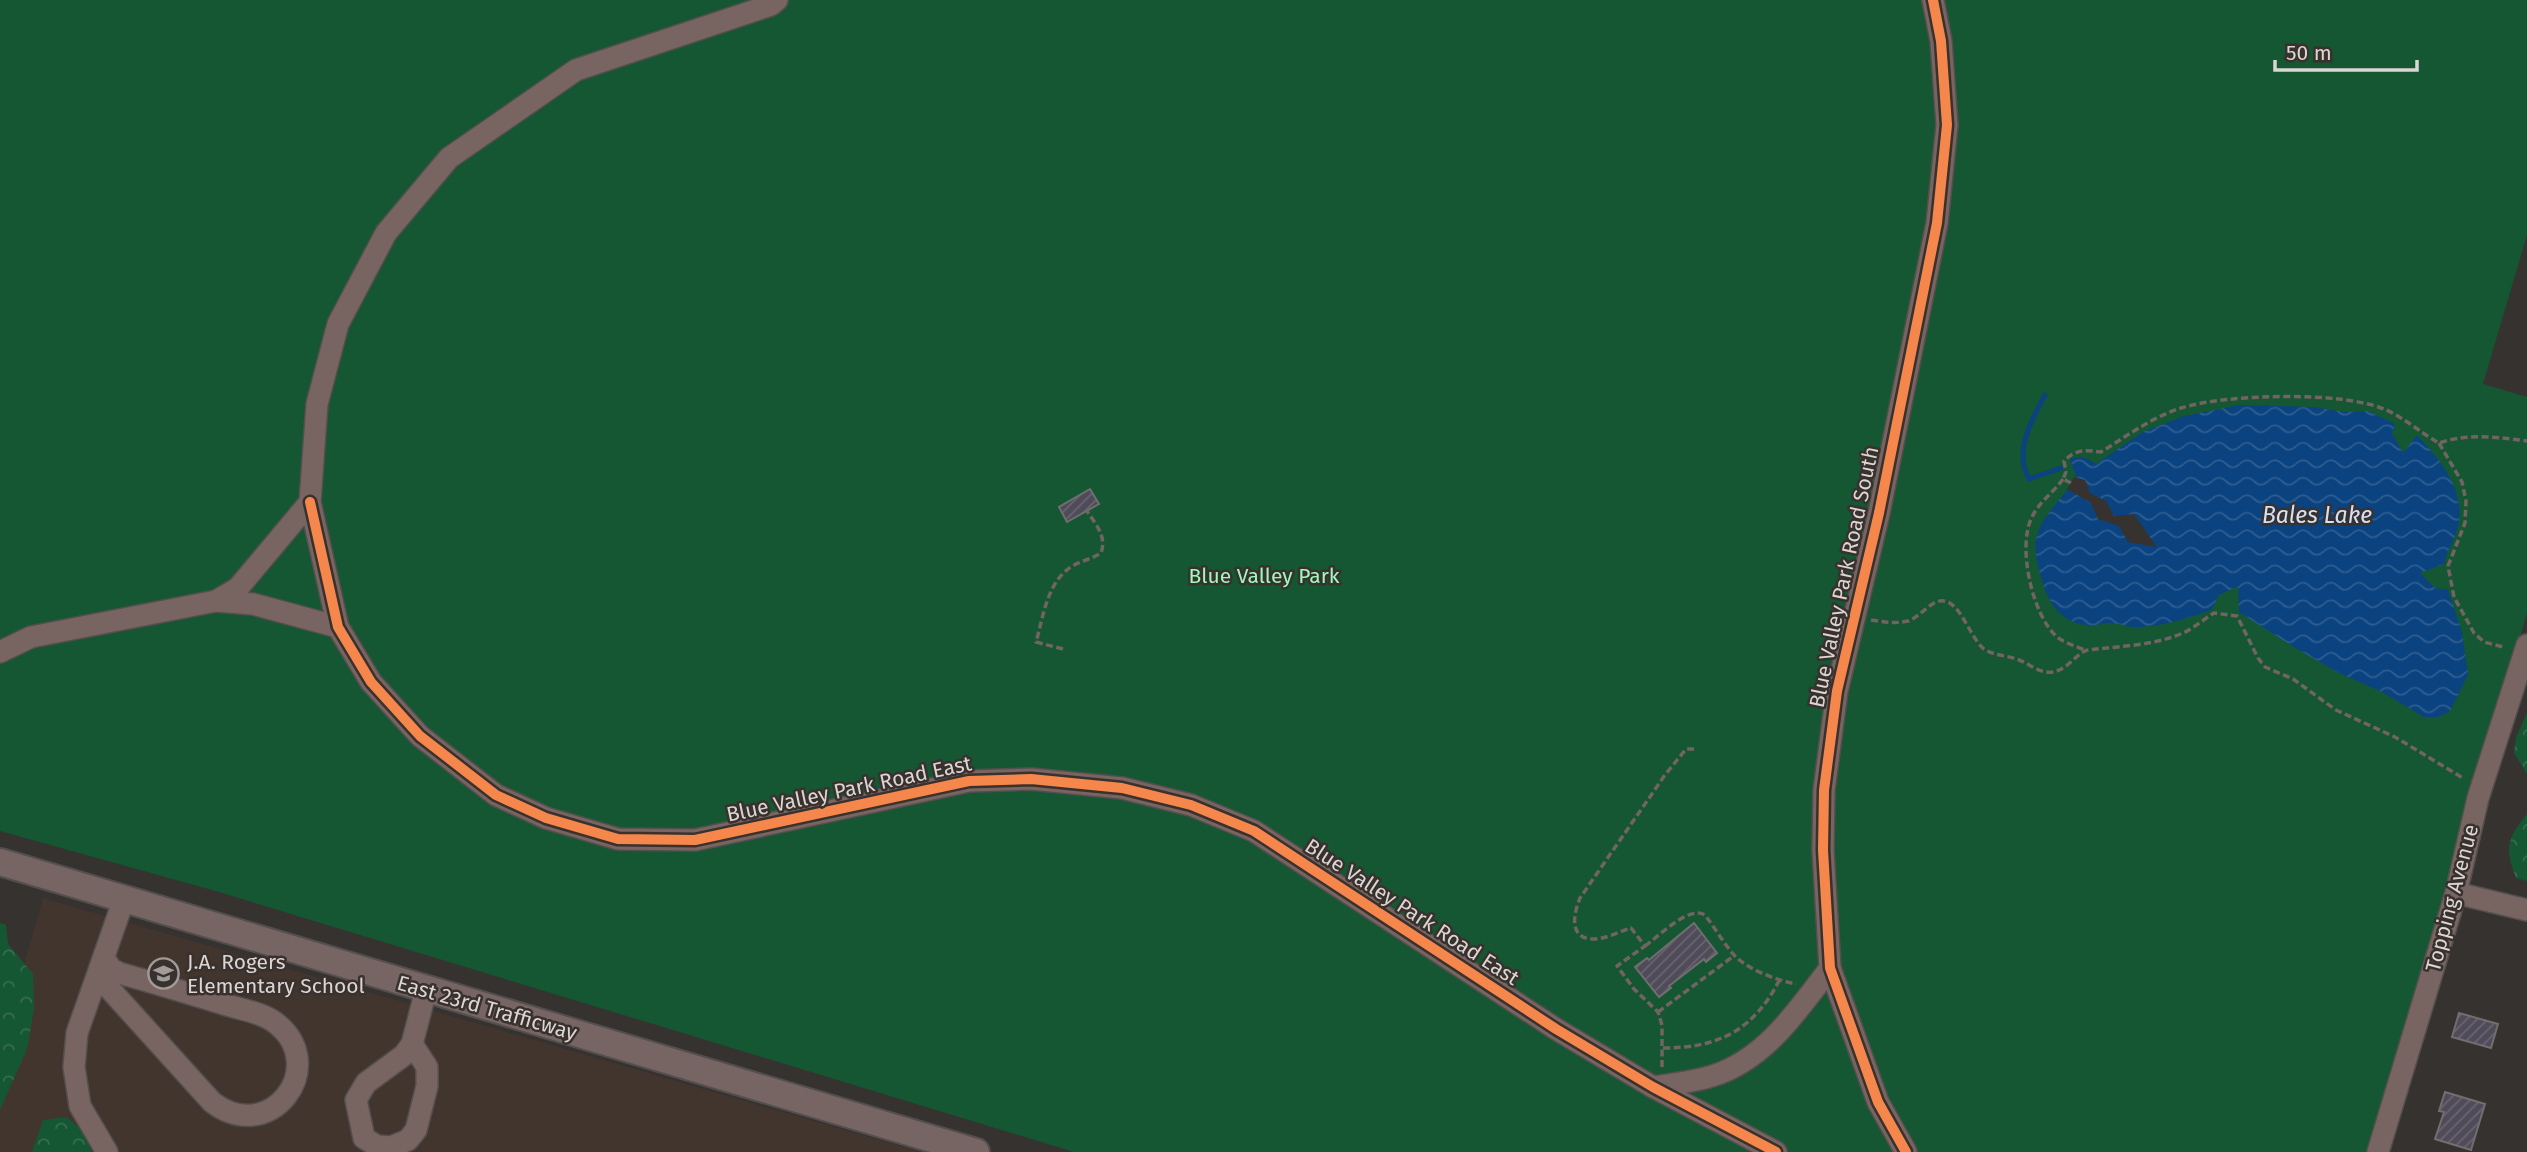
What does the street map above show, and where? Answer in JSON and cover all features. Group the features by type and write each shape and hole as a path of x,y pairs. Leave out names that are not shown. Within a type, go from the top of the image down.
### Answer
{"main road":[{"name":"East 23rd Trafficway","path":"0,862 975,1152"}],"street":[{"name":"Blue Valley Park Road East","path":"777,0 771,5 576,70 449,158 386,233 338,324 317,404 310,502 338,627 371,682 420,736 496,795 546,818 618,839 695,840 969,781 1031,779 1122,788 1191,805 1254,831 1556,1029 1776,1152"},
{"name":"Blue Valley Park Road South","path":"1906,1152 1873,1090 1830,968 1823,850 1824,790 1837,691 1879,513 1937,223 1947,125 1941,41 1933,0"},
{"path":"216,601 238,588 310,502"},
{"path":"0,652 31,637 216,601 253,604 338,627"},
{"name":"Topping Avenue","path":"2378,1152 2456,893 2478,798 2527,645"},
{"path":"2456,893 2527,910"},
{"path":"107,1152 80,1106 75,1067 77,1033 124,900"},
{"path":"101,967 275,1022 291,1038 298,1053 298,1070 292,1087 279,1103 263,1114 244,1116 226,1112 212,1101 101,967"},
{"path":"1658,1086 1711,1076 1739,1065 1769,1042 1797,1012 1830,968"},
{"path":"412,1044 427,1067 427,1086 416,1130 408,1140 391,1147 377,1146 364,1138 356,1100 366,1083 404,1055 412,1044 426,990"}],"path":[{"path":"2463,778 2395,737 2336,710 2293,679 2265,667 2237,617 2214,613 2182,633 2131,647 2085,650 2069,645 2048,627 2031,587 2027,538 2030,519 2063,479 2066,472 2064,461 2071,454 2082,449 2101,452 2144,424 2181,408 2232,398 2356,400 2386,410 2439,443 2462,482 2466,501 2465,523 2448,566 2455,597 2474,633 2484,642 2503,647"},
{"path":"2439,443 2457,437 2527,441"},
{"path":"2063,479 2071,483"},
{"path":"1063,649 1036,642 1052,589 1059,576 1072,566 1101,553 1104,537 1087,511"},
{"path":"1854,618 1892,624 1910,621 1940,600 1949,601 1978,644 1990,653 2006,656 2051,673 2067,667 2085,650"},
{"path":"1645,946 1631,928 1593,940 1584,937 1574,925 1576,909 1580,898 1665,775 1686,749 1696,749"},
{"path":"1658,1086 1663,1048 1662,1025 1658,1012 1634,989 1617,966 1689,913 1699,912 1705,915 1735,956 1751,967 1780,979 1816,987"},
{"path":"1658,1012 1735,956"},
{"path":"1663,1048 1712,1043 1741,1029 1760,1012 1780,979"}],"shaded area":[{"name":"J.A. Rogers Elementary School","path":"43,898 921,1152 0,1152 0,1050"}],"green space":[{"name":"Blue Valley Park","path":"0,0 2527,0 2527,235 2483,384 2527,397 2527,613 2370,1152 1074,1152 219,892 0,831"},
{"path":"2527,713 2527,774 2514,753 2516,737"},
{"path":"2527,814 2527,881 2516,878 2509,851 2511,838"},
{"path":"0,923 6,925 8,944 33,974 34,1009 27,1049 0,1110"},
{"path":"66,1117 81,1129 92,1152 32,1152 43,1120"}],"water":[{"name":"Bales Lake","path":"2240,405 2368,411 2395,424 2392,433 2403,453 2417,435 2448,474 2454,485 2460,509 2456,533 2444,564 2420,573 2435,588 2448,590 2462,632 2468,675 2450,711 2439,717 2424,717 2382,692 2337,672 2297,649 2239,612 2238,586 2219,595 2211,610 2175,622 2147,626 2080,624 2064,616 2052,603 2038,566 2036,540 2044,519 2076,477 2070,459 2084,458 2096,464 2143,432 2184,416"}],"pier":[{"path":"2074,477 2085,480 2090,493 2106,501 2114,516 2134,514 2157,547 2128,542 2119,526 2098,519 2091,503 2067,489"}],"building":[{"path":"1090,489 1099,504 1067,522 1059,507"},
{"path":"1694,923 1717,953 1706,962 1704,959 1659,997 1635,967 1647,958 1649,960"},
{"path":"2459,1013 2498,1024 2491,1048 2452,1037"},
{"path":"2445,1092 2485,1104 2471,1150 2435,1139 2444,1112 2439,1111"}],"waterway":[{"path":"2045,395 2026,436 2023,458 2025,468 2029,479 2061,468"}],"cycle path":[{"path":"1906,1152 1878,1102 1830,968 1823,850 1824,790 1837,691 1879,513 1937,223 1947,125 1941,41 1933,0"},
{"path":"310,502 338,627 371,682 420,736 496,795 546,818 618,839 695,840 969,781 1031,779 1122,788 1191,805 1254,831 1556,1029 1653,1087 1776,1152"}],"place":[{"name":"J.A. Rogers Elementary School","path":"164,974"}]}
